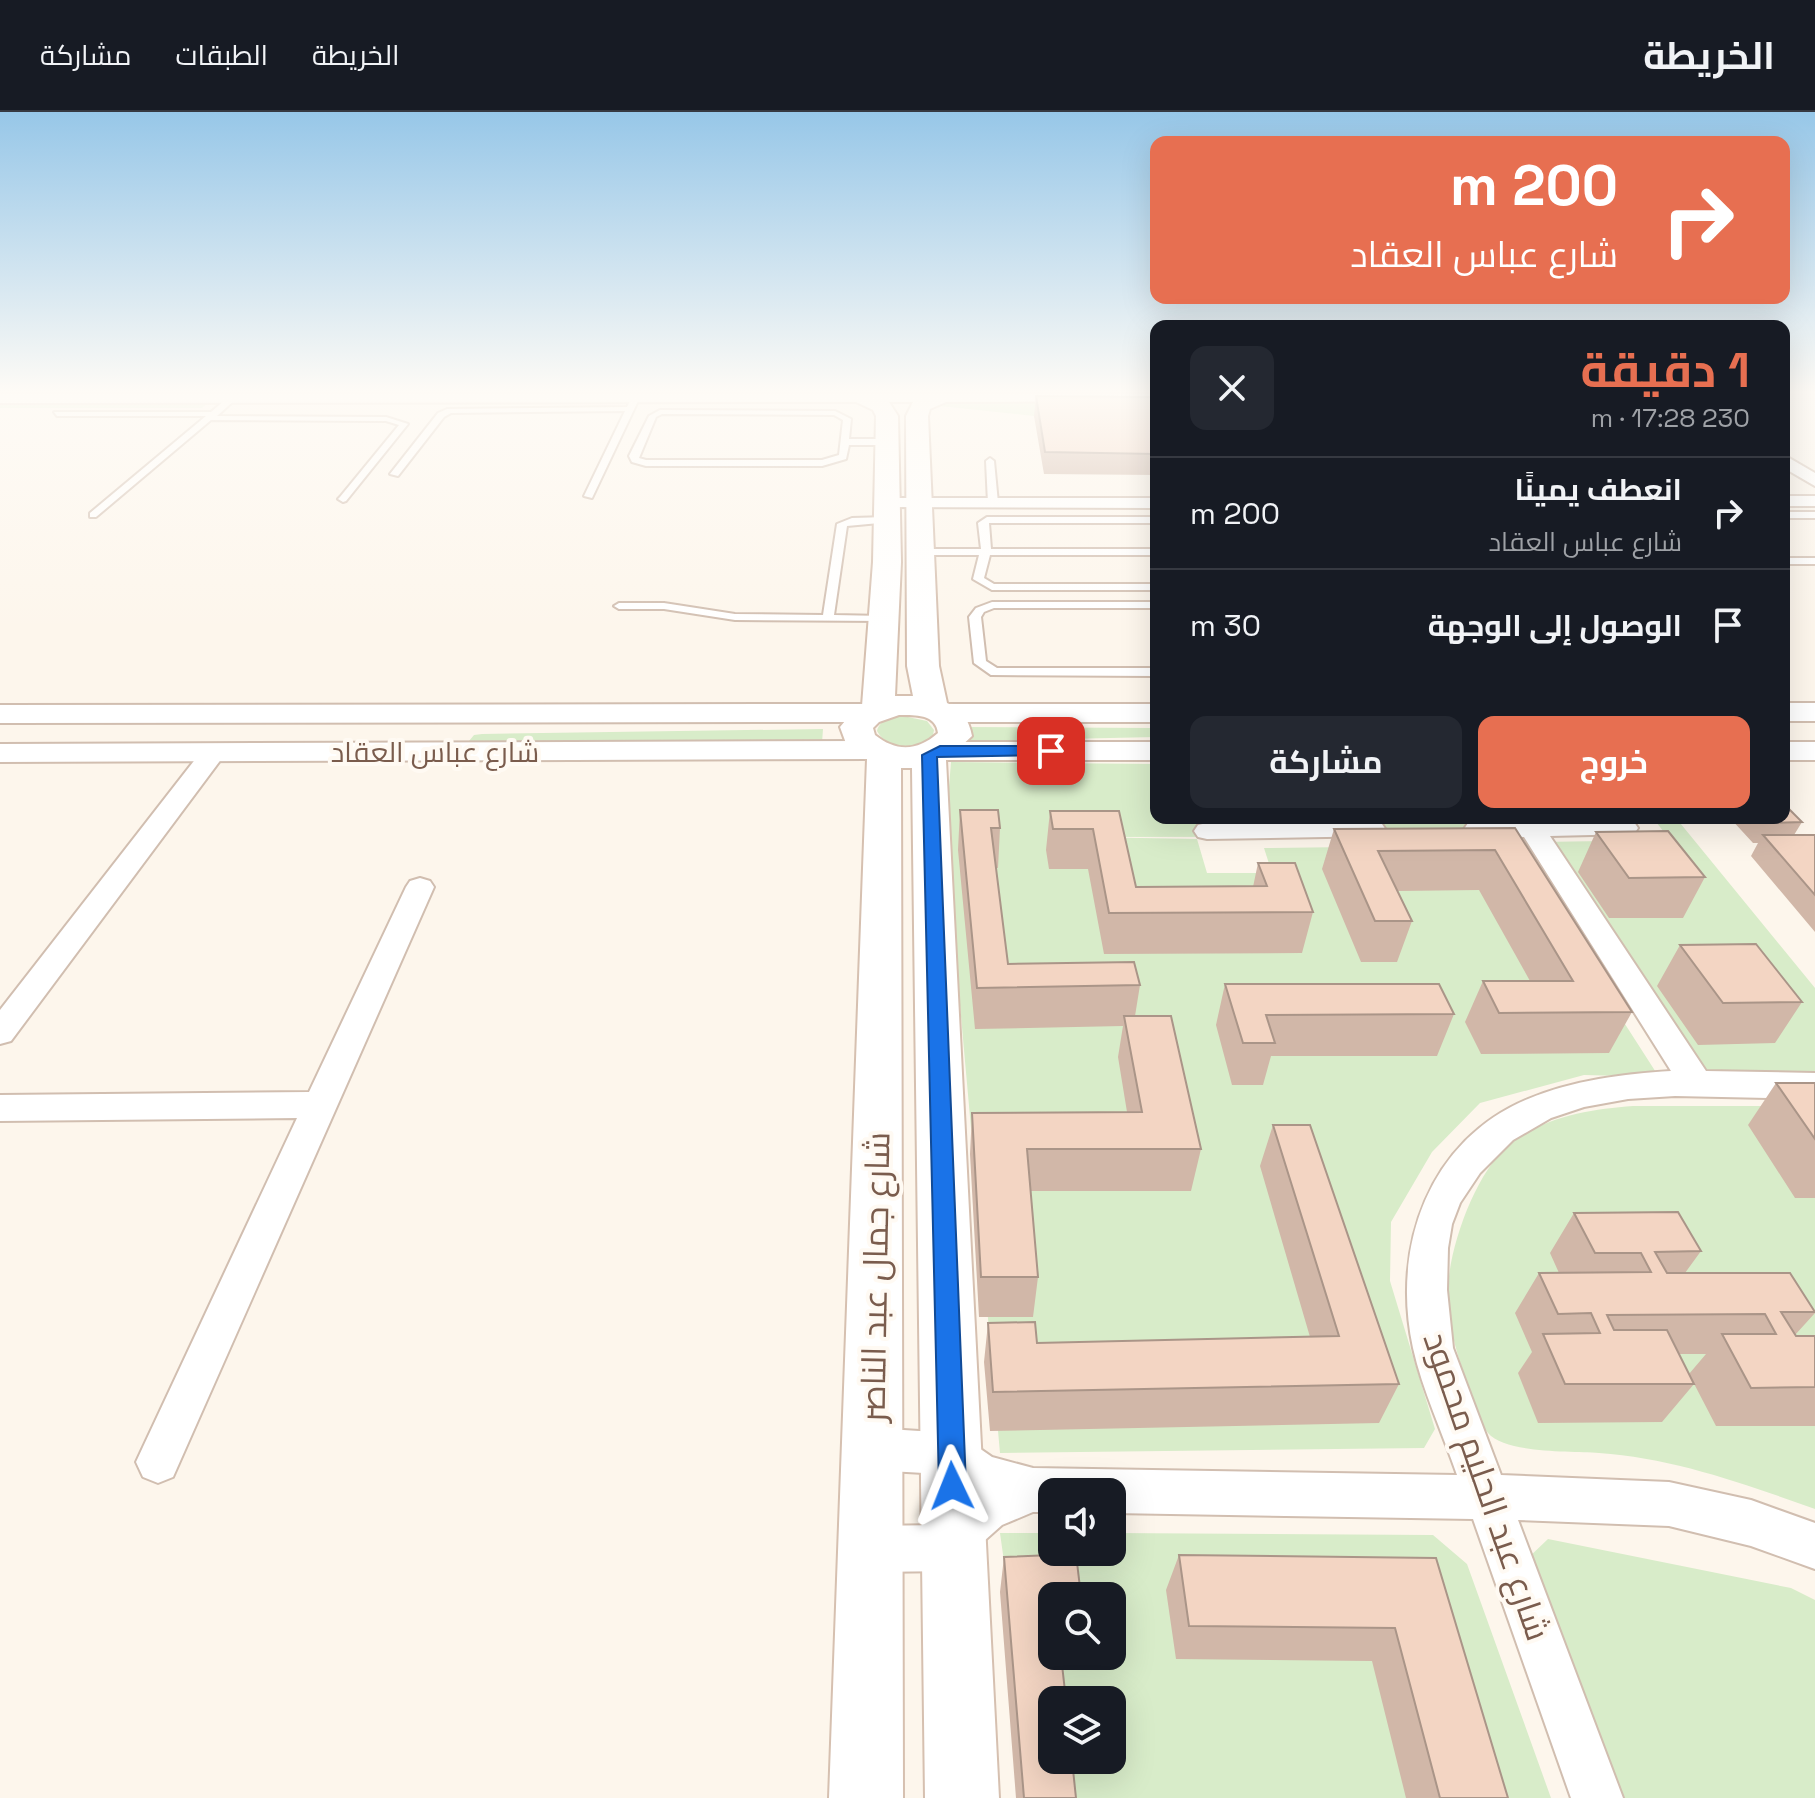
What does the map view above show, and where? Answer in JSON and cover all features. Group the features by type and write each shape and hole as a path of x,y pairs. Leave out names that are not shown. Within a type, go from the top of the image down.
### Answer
{"main road":[{"path":"888,473 884,619 906,732 951,1454 962,1798"},
{"path":"906,732 923,666 919,473"},
{"path":"887,562 922,557"},
{"name":"شارع جمال عبد الناصر","path":"866,1798 872,1449 906,732"}],"street":[{"path":"1790,501 1815,501"},
{"path":"888,512 920,503 1150,503"},
{"path":"1790,712 1815,712"},
{"name":"شارع عباس العقاد","path":"0,753 449,752 906,732 1150,713"},
{"name":"شارع عباس العقاد","path":"0,714 467,714 906,732 1150,751"},
{"path":"449,752 467,714"},
{"path":"1790,751 1815,751"},
{"path":"0,1033 213,753"},
{"path":"1454,829 1625,828"},
{"path":"1532,829 1698,1086"},
{"path":"1207,831 1392,830"},
{"path":"158,1462 420,887"},
{"name":"شارع عبد الحليم محمود","path":"1597,1798 1433,1348 1426,1285 1432,1230 1450,1184 1483,1143 1526,1113 1580,1093 1637,1085 1815,1086"},
{"path":"0,1108 321,1105"},
{"path":"872,1449 951,1454 960,1464 982,1475 1033,1490 1592,1499 1669,1504 1751,1523 1815,1546"},
{"path":"871,1549 954,1548 964,1526 982,1511 1007,1498 1033,1490"}],"lane":[{"path":"93,515 143,473"},
{"path":"343,499 364,473"},
{"path":"589,496 600,473"},
{"path":"991,473 993,503"},
{"path":"828,618 842,524 888,512"},
{"path":"1790,515 1815,515"},
{"path":"1150,520 990,519 983,523 986,552 978,579 992,587 1150,587"},
{"path":"922,557 986,552 1150,552"},
{"path":"1790,561 1815,561"},
{"path":"1150,605 992,605 980,610 975,617 980,663 995,672 1150,672"},
{"path":"619,606 664,606 735,617 884,619"}],"green space":[{"path":"903,716 927,721 934,730 933,735 912,746 896,745 882,738 877,731 881,724"},
{"path":"962,727 1150,728 1150,737 1018,740 965,745 967,738"},
{"path":"823,729 822,743 472,745 469,741 474,735 482,734"},
{"path":"951,762 1150,764 1150,824 1587,824 1594,836 1083,837 1197,839 1207,873 1272,873 1264,848 1510,845 1659,1077 1584,1075 1480,1103 1432,1152 1391,1222 1390,1281 1435,1429 1424,1448 1000,1453 945,837"},
{"path":"1658,824 1681,824 1815,988 1815,1071 1694,1073 1540,842 1670,840"},
{"path":"1633,1106 1815,1106 1815,1509 1735,1482 1654,1460 1509,1445 1497,1440 1483,1425 1455,1345 1448,1294 1452,1257 1474,1194 1496,1158 1521,1136 1567,1116"},
{"path":"1000,1533 1038,1533 1038,1566 1126,1566 1126,1533 1433,1535 1467,1564 1551,1798 1037,1798"},
{"path":"1548,1539 1791,1588 1815,1600 1815,1798 1618,1798 1527,1559"}],"building":[{"path":"960,810 998,810 1000,828 991,828 1008,964 1134,962 1140,985 977,988"},
{"path":"1790,810 1802,822 1790,822"},
{"path":"1050,811 1119,811 1136,887 1267,886 1258,863 1295,863 1313,912 1109,913 1093,829 1053,829"},
{"path":"1515,828 1632,1012 1499,1013 1483,981 1573,981 1495,850 1378,851 1412,921 1375,921 1334,829"},
{"path":"1668,831 1705,877 1629,878 1596,832"},
{"path":"1763,835 1815,835 1815,895"},
{"path":"1756,944 1802,1002 1723,1003 1680,945"},
{"path":"1225,984 1439,984 1454,1014 1266,1015 1275,1043 1243,1043"},
{"path":"1124,1016 1171,1016 1201,1149 1027,1149 1038,1277 981,1277 972,1113 1142,1112"},
{"path":"1776,1083 1815,1083 1815,1139"},
{"path":"1273,1125 1310,1125 1399,1384 993,1392 988,1323 1035,1322 1037,1343 1339,1336"},
{"path":"1678,1212 1701,1251 1655,1252 1667,1273 1790,1273 1815,1312 1781,1312 1796,1336 1815,1336 1815,1387 1751,1388 1722,1334 1776,1334 1765,1314 1607,1315 1614,1330 1667,1330 1694,1384 1565,1384 1543,1334 1600,1333 1591,1313 1558,1314 1539,1273 1651,1272 1641,1253 1595,1253 1574,1213"},
{"path":"1179,1555 1436,1558 1508,1798 1440,1798 1395,1628 1189,1626"},
{"path":"1038,1556 1038,1566 1077,1566 1079,1582 1038,1582 1038,1670 1063,1670 1064,1686 1038,1686 1038,1774 1073,1774 1076,1798 1024,1798 1004,1557"}],"route":[{"path":"952,1486 929,755 940,751 1051,751"}]}
